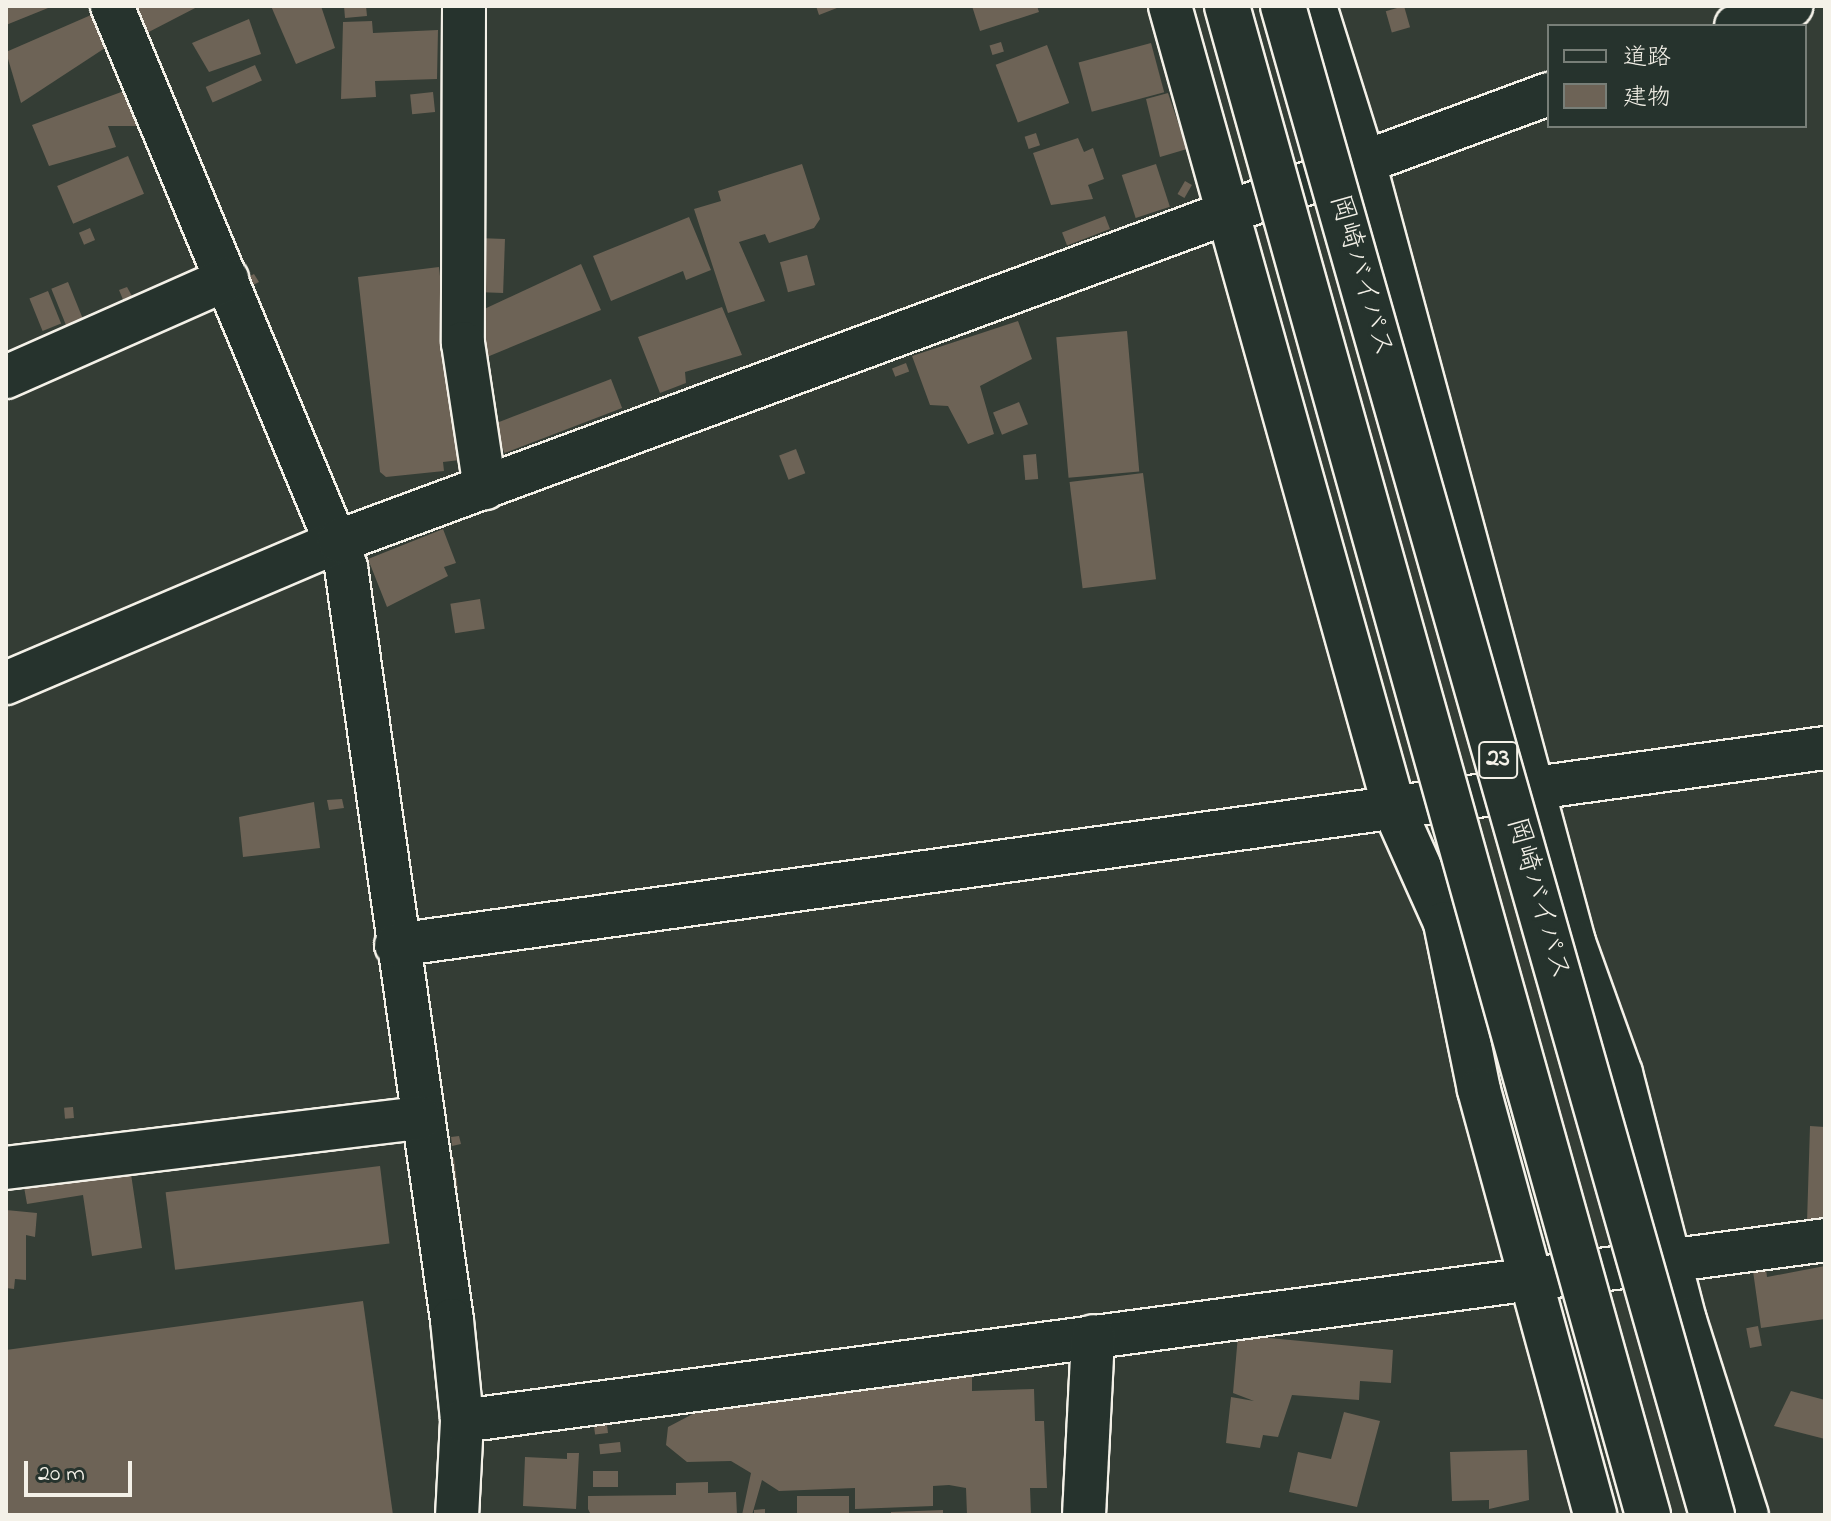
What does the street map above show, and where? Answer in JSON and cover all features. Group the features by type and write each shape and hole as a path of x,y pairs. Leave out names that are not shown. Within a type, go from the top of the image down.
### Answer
{"highway":[{"name":"岡崎バイパス","path":"1227,6 1648,1515"},
{"name":"岡崎バイパス","path":"1283,6 1712,1515"}],"street":[{"path":"112,6 339,541 462,1421 457,1515"},
{"path":"464,6 463,343 485,488"},
{"path":"1170,6 1229,208 1395,811 1445,923 1479,1090 1532,1279 1583,1504"},
{"path":"1315,6 1364,162 1534,790 1676,1263 1685,1320 1747,1515"},
{"path":"1742,24 1791,6"},
{"path":"6,683 339,541 1229,208 1547,95"},
{"path":"6,377 227,279"},
{"path":"396,945 1395,811 1825,748"},
{"path":"6,1168 421,1118"},
{"path":"462,1421 1093,1336 1676,1263 1825,1240"},
{"path":"1084,1515 1093,1336"}],"building":[{"path":"6,6 53,6 6,25"},
{"path":"130,6 199,6 143,35"},
{"path":"271,6 321,6 335,48 296,64"},
{"path":"344,6 366,6 367,16 345,18"},
{"path":"816,6 842,6 819,15"},
{"path":"972,6 1037,6 1039,12 980,31"},
{"path":"1404,6 1410,27 1392,32 1386,11"},
{"path":"91,15 105,48 21,103 6,52"},
{"path":"249,19 261,54 209,72 192,43"},
{"path":"372,21 373,33 438,30 437,79 375,81 376,97 341,99 343,22"},
{"path":"1001,42 1004,52 992,55 990,46"},
{"path":"1151,43 1164,92 1092,112 1079,62"},
{"path":"1047,45 1069,103 1018,123 996,65"},
{"path":"255,65 262,81 213,102 206,87"},
{"path":"124,91 137,126 108,126 116,147 49,166 32,125"},
{"path":"433,92 435,112 412,114 410,94"},
{"path":"1168,93 1187,149 1160,157 1146,99"},
{"path":"1036,133 1040,145 1029,149 1025,137"},
{"path":"1078,138 1084,152 1093,148 1104,179 1088,185 1093,199 1051,205 1033,153"},
{"path":"128,156 144,194 73,224 57,186"},
{"path":"802,164 820,219 814,228 769,243 765,234 739,242 765,301 728,313 694,209 721,201 718,191"},
{"path":"1156,164 1170,207 1136,218 1122,175"},
{"path":"1185,181 1192,185 1184,198 1178,194"},
{"path":"1105,216 1110,229 1067,246 1062,232"},
{"path":"689,217 711,270 686,280 683,271 611,301 593,256"},
{"path":"90,228 95,240 84,245 79,233"},
{"path":"478,238 505,239 503,293 476,292"},
{"path":"807,255 815,285 788,292 780,262"},
{"path":"581,264 601,310 487,357 480,311"},
{"path":"439,267 460,460 443,462 444,471 386,477 380,472 358,277"},
{"path":"254,274 259,282 251,286 246,278"},
{"path":"68,282 83,320 67,327 51,289"},
{"path":"127,287 133,298 124,302 119,290"},
{"path":"48,291 61,323 43,331 29,298"},
{"path":"722,307 742,355 685,372 686,383 660,393 638,337"},
{"path":"1018,321 1032,359 980,386 994,434 968,444 948,406 930,405 912,356"},
{"path":"1127,331 1139,471 1069,478 1056,337"},
{"path":"906,363 909,371 895,377 892,368"},
{"path":"611,379 622,408 504,453 493,424"},
{"path":"1019,402 1028,424 1002,435 993,412"},
{"path":"796,449 805,473 789,480 779,455"},
{"path":"1036,454 1038,479 1025,480 1023,455"},
{"path":"1143,473 1156,579 1083,588 1070,482"},
{"path":"443,529 456,563 444,567 448,576 387,607 368,559"},
{"path":"480,599 485,629 455,633 450,604"},
{"path":"342,799 344,808 329,810 327,800"},
{"path":"314,802 320,848 243,857 239,817"},
{"path":"73,1107 74,1118 65,1119 64,1108"},
{"path":"1810,1126 1825,1127 1825,1220 1807,1222"},
{"path":"459,1136 461,1144 452,1146 451,1137"},
{"path":"454,1158 458,1190 453,1190 449,1159"},
{"path":"380,1166 390,1243 175,1270 166,1192"},
{"path":"131,1174 142,1248 92,1256 83,1195 27,1204 24,1187"},
{"path":"6,1210 37,1213 35,1237 26,1235 26,1280 15,1279 14,1289 6,1288"},
{"path":"1825,1266 1825,1319 1761,1328 1753,1271 1766,1269 1767,1277"},
{"path":"363,1301 393,1515 6,1515 6,1350"},
{"path":"1758,1326 1762,1346 1750,1348 1746,1328"},
{"path":"1238,1335 1393,1350 1391,1383 1360,1381 1359,1400 1292,1395 1278,1437 1263,1435 1260,1448 1226,1443 1231,1397 1254,1401 1233,1393"},
{"path":"972,1370 972,1391 1034,1389 1035,1421 1044,1421 1047,1488 1030,1488 1031,1515 967,1515 966,1488 949,1485 933,1486 933,1506 855,1509 855,1488 779,1491 762,1480 752,1515 742,1515 751,1473 731,1461 687,1462 666,1445 668,1427 708,1406"},
{"path":"1791,1391 1825,1400 1825,1439 1774,1426"},
{"path":"1344,1412 1380,1421 1357,1507 1289,1492 1298,1452 1331,1459"},
{"path":"607,1425 608,1433 595,1435 594,1427"},
{"path":"620,1442 621,1452 600,1454 599,1444"},
{"path":"1527,1450 1529,1500 1489,1509 1489,1500 1452,1501 1450,1452"},
{"path":"567,1453 579,1453 576,1509 523,1506 525,1457 567,1459"},
{"path":"593,1471 618,1471 618,1487 593,1487"},
{"path":"708,1482 708,1493 736,1492 737,1515 591,1515 588,1509 588,1496 676,1495 676,1483"},
{"path":"797,1496 849,1496 849,1515 797,1515"},
{"path":"765,1509 765,1515 754,1515 754,1510"},
{"path":"943,1510 943,1515 891,1515 891,1512"}]}
